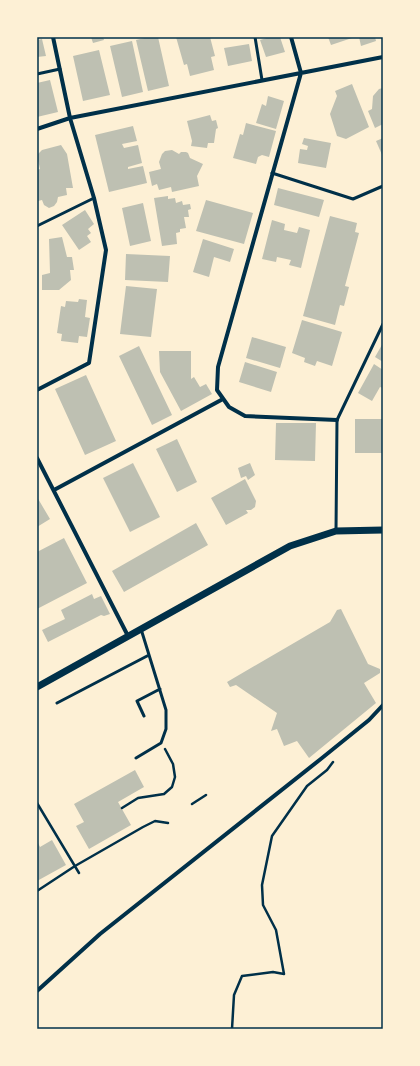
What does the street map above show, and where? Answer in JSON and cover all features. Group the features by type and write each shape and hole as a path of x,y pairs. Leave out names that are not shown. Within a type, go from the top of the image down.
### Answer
{"street":[{"path":"37,390 89,363 106,250 94,198 70,118 52,37"},
{"path":"291,37 301,73 218,367 217,390 229,407 245,416 337,420"},
{"path":"37,129 70,118 383,57"},
{"path":"54,490 223,399"},
{"path":"37,458 128,636"},
{"path":"37,687 290,546 336,531 383,530"},
{"path":"37,991 100,934 368,720 383,705"}],"lane":[{"path":"255,37 262,80"},
{"path":"37,74 60,69"},
{"path":"272,174 353,199 383,186"},
{"path":"37,226 94,198"},
{"path":"336,531 337,420 383,324"},
{"path":"136,758 161,744 166,729 166,710 141,629"},
{"path":"57,704 149,655"},
{"path":"144,716 137,701 160,689"}],"path":[{"path":"122,808 138,798 164,794 172,787 175,776 173,764 161,744"},
{"path":"232,1029 234,995 242,976 273,972 284,974 276,930 263,905 262,885 272,836 307,786 327,770 336,757 338,744"},
{"path":"192,804 206,795"},
{"path":"37,803 79,873"},
{"path":"37,891 75,866 143,826 155,821 168,823"}],"building":[{"path":"91,37 103,37 104,40 93,43"},
{"path":"149,37 158,37 169,86 148,91 136,40"},
{"path":"176,37 210,37 215,56 211,57 214,70 190,76 187,64 184,65"},
{"path":"270,37 280,37 285,52 266,57 260,40"},
{"path":"328,37 355,37 331,45"},
{"path":"359,37 375,37 376,41 361,46"},
{"path":"42,39 46,56 37,57 37,40"},
{"path":"132,41 143,92 122,97 110,46"},
{"path":"249,44 252,61 228,66 224,48"},
{"path":"99,50 110,95 83,101 73,56"},
{"path":"50,80 58,112 37,117 37,83"},
{"path":"352,84 369,127 346,139 337,136 330,114 337,96 335,91"},
{"path":"383,88 383,124 375,128 368,111 372,109 373,96 379,89"},
{"path":"268,96 284,101 276,129 256,123 262,104 266,106"},
{"path":"210,115 212,121 216,120 218,128 216,129 214,143 208,143 207,148 191,146 192,141 187,121"},
{"path":"246,123 276,131 269,157 262,155 258,157 256,164 233,158 240,134 243,135"},
{"path":"133,126 137,141 122,144 124,148 138,145 142,163 128,167 128,169 143,166 147,183 109,192 95,135"},
{"path":"304,138 331,143 326,168 298,163 300,149 307,150 308,146 302,144"},
{"path":"383,138 383,157 376,141"},
{"path":"61,145 67,154 73,188 66,188 67,195 58,197 54,206 49,208 44,205 42,200 38,201 37,170 40,169 37,155 42,150"},
{"path":"172,150 179,154 181,152 186,152 190,158 203,164 197,176 199,186 172,192 171,187 159,190 157,184 152,186 149,172 161,169 159,162 162,154 165,151"},
{"path":"278,188 324,200 319,217 274,205"},
{"path":"168,196 168,199 175,198 176,203 182,201 183,205 190,204 191,209 188,210 189,217 184,217 186,228 180,229 180,232 176,233 177,244 162,246 154,198"},
{"path":"206,200 253,213 244,244 196,231"},
{"path":"143,203 151,241 130,246 122,208"},
{"path":"85,210 94,224 88,229 91,233 87,236 91,242 79,250 62,225"},
{"path":"330,216 357,223 355,232 359,233 345,286 349,287 344,306 340,305 335,325 303,316"},
{"path":"272,220 285,224 284,230 297,233 299,227 310,230 301,268 289,265 291,260 277,257 276,262 262,259"},
{"path":"62,237 67,257 72,257 74,270 70,270 71,280 59,290 42,290 42,275 50,273 49,239"},
{"path":"203,239 234,249 230,262 214,257 209,277 193,272"},
{"path":"126,254 170,256 168,282 125,280"},
{"path":"126,286 157,289 151,337 120,334"},
{"path":"79,299 87,300 85,317 90,318 87,337 79,336 78,343 61,341 62,334 57,333 61,306 65,307 66,301 78,302"},
{"path":"302,320 342,332 332,366 317,361 315,366 304,362 305,358 292,353"},
{"path":"252,337 286,347 280,368 246,358"},
{"path":"383,343 383,362 375,357"},
{"path":"139,346 172,415 152,425 119,356"},
{"path":"159,351 191,351 191,379 194,377 200,387 206,384 212,394 181,411 160,372"},
{"path":"245,362 277,372 271,392 239,382"},
{"path":"374,364 383,370 383,388 380,387 372,401 358,393"},
{"path":"86,375 116,441 85,455 55,389"},
{"path":"355,419 383,419 383,453 355,453"},
{"path":"276,423 316,423 315,461 275,460"},
{"path":"177,439 197,482 177,492 156,449"},
{"path":"133,463 160,517 130,532 103,478"},
{"path":"250,463 255,475 248,480 246,476 241,478 238,468"},
{"path":"245,479 256,501 255,507 251,510 246,510 248,513 226,525 211,498"},
{"path":"37,497 50,519 37,527"},
{"path":"196,523 208,545 124,592 112,571"},
{"path":"64,538 87,583 37,609 37,552"},
{"path":"92,594 94,599 101,596 110,614 104,616 101,615 48,642 42,630 65,619 61,610"},
{"path":"341,609 368,664 380,669 380,673 364,683 376,703 309,758 297,741 284,746 277,729 271,731 277,713 236,685 230,687 227,682 330,622 337,610"},
{"path":"135,770 144,787 118,802 131,825 89,849 76,826 84,822 74,804"},
{"path":"52,840 66,865 37,881 37,841 40,847"}]}
